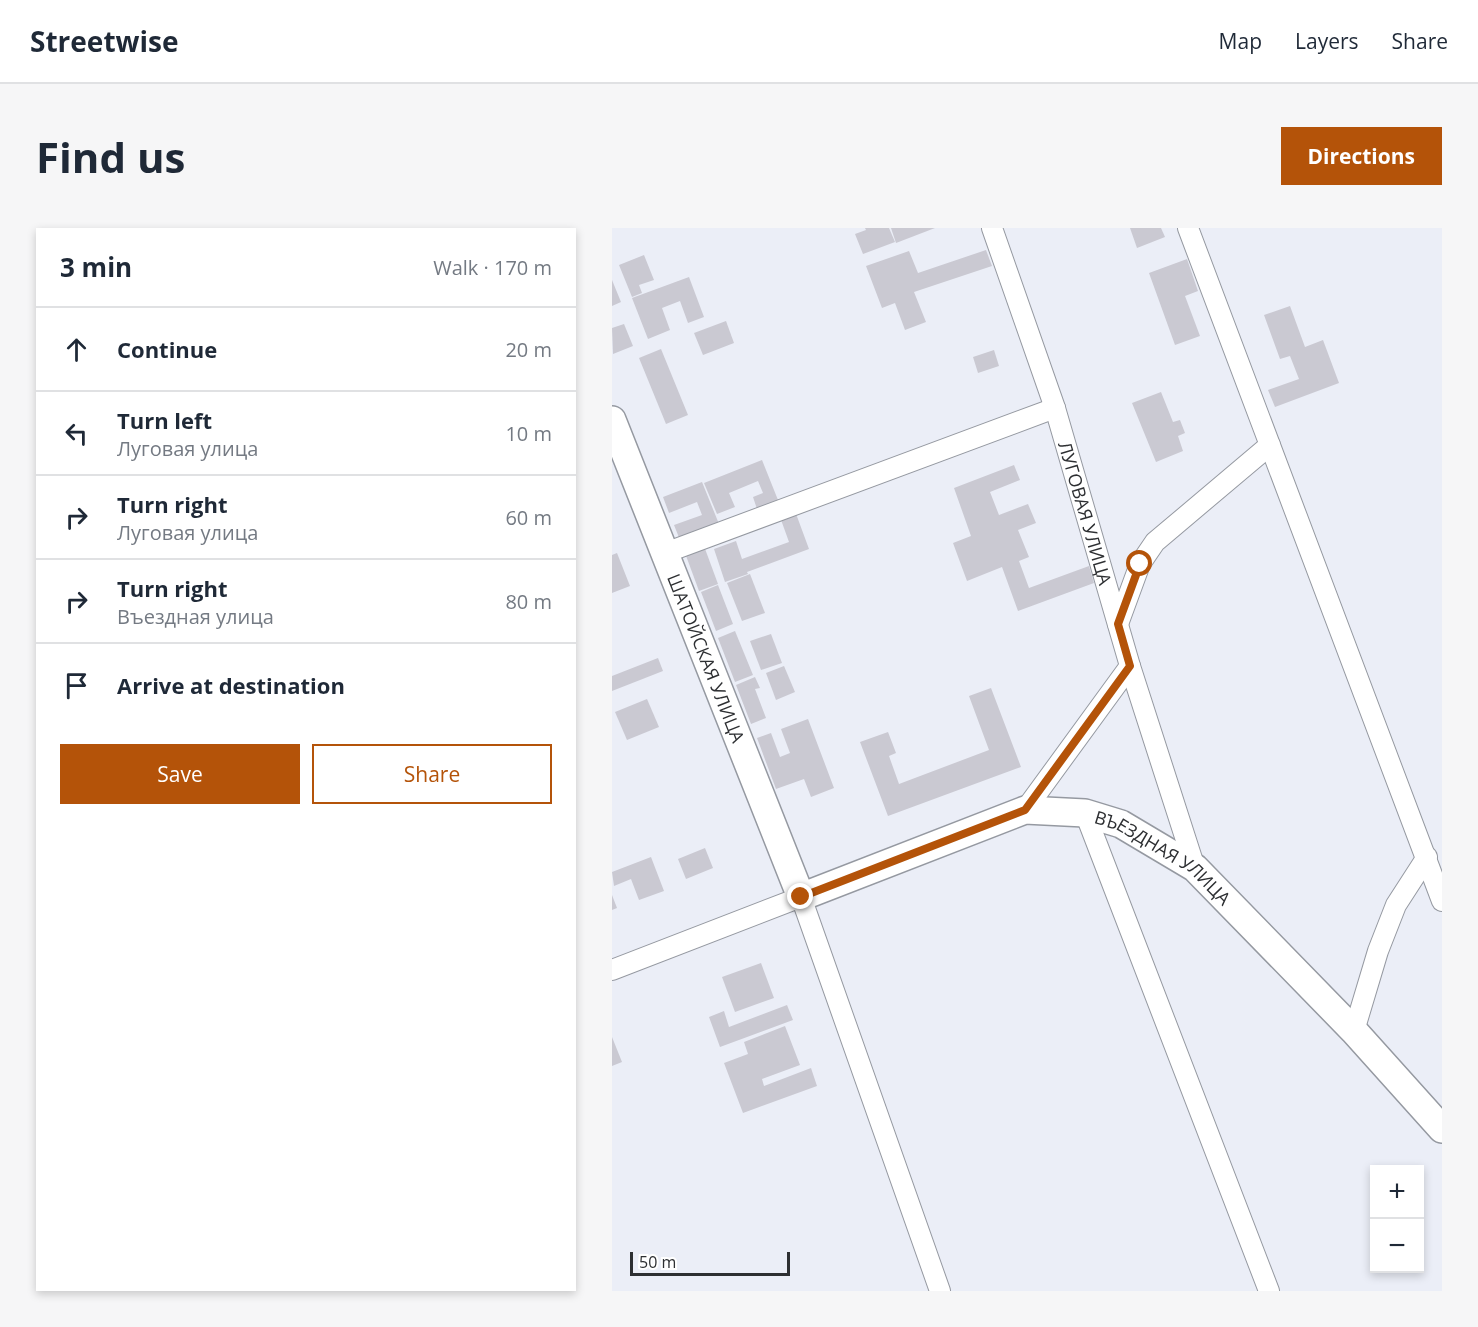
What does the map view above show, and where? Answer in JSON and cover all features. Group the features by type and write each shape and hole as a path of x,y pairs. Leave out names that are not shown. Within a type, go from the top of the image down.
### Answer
{"street":[{"name":"ЛУГОВАЯ УЛИЦА","path":"992,228 1055,408 1130,666 1195,868"},
{"path":"1188,228 1442,901"},
{"path":"665,553 1055,408"},
{"name":"ШАТОЙСКАЯ УЛИЦА","path":"612,420 801,897"},
{"path":"1118,624 1140,564 1155,542 1270,445"},
{"path":"1025,810 1130,666"},
{"name":"ВЪЕЗДНАЯ УЛИЦА","path":"801,897 1025,810 1085,813 1121,824 1195,868 1354,1031 1442,1129"},
{"path":"1085,813 1269,1291"},
{"path":"1354,1031 1378,951 1396,904 1427,857"},
{"path":"612,970 801,897 940,1291"}],"building":[{"path":"865,228 889,228 895,242 863,254 855,234 866,230"},
{"path":"891,228 935,228 896,243"},
{"path":"1130,228 1161,228 1165,237 1137,248"},
{"path":"986,250 992,266 914,292 926,322 905,330 895,303 882,308 866,266 909,251 918,273"},
{"path":"644,255 654,280 639,285 642,293 632,297 619,265"},
{"path":"1187,259 1198,291 1185,296 1200,336 1175,345 1149,273"},
{"path":"689,277 704,317 688,323 680,301 662,308 670,330 648,339 632,298"},
{"path":"612,280 621,302 612,306"},
{"path":"1290,306 1305,347 1323,340 1339,383 1275,407 1268,390 1299,379 1290,356 1280,359 1264,315"},
{"path":"726,321 734,343 703,355 694,333"},
{"path":"624,324 633,346 613,354 612,328"},
{"path":"661,349 688,415 666,424 639,358"},
{"path":"994,350 999,366 978,373 973,357"},
{"path":"1161,392 1173,422 1180,420 1185,433 1178,436 1183,451 1156,462 1132,403"},
{"path":"762,460 778,500 757,509 753,497 763,493 758,481 729,493 735,507 717,514 704,483"},
{"path":"1014,465 1020,480 990,492 999,515 1028,504 1036,523 1018,530 1029,557 1019,561 1029,588 1089,566 1094,583 1018,611 1002,567 967,581 953,543 971,536 954,488"},
{"path":"702,482 719,524 680,540 674,525 702,515 697,502 669,513 663,497"},
{"path":"795,511 809,549 725,582 714,549 736,541 742,559 789,542 780,517"},
{"path":"704,546 718,584 699,591 685,553"},
{"path":"617,553 630,586 612,593 612,555"},
{"path":"750,574 765,613 742,621 727,583"},
{"path":"718,585 733,624 716,631 701,592"},
{"path":"735,631 753,675 735,682 718,638"},
{"path":"771,634 782,663 761,670 750,641"},
{"path":"658,658 663,671 612,691 612,676"},
{"path":"784,666 795,692 776,700 766,673"},
{"path":"755,677 760,688 755,689 766,718 751,724 736,685"},
{"path":"991,688 1021,767 888,816 860,742 888,732 896,753 889,756 899,784 989,750 969,696"},
{"path":"647,699 659,727 627,740 615,712"},
{"path":"808,719 834,788 811,797 804,779 776,789 757,738 771,733 780,757 790,753 781,729"},
{"path":"705,848 713,868 686,879 678,859"},
{"path":"651,857 664,891 639,900 631,879 614,886 612,872"},
{"path":"612,895 617,908 612,910"},
{"path":"761,963 774,998 735,1012 722,977"},
{"path":"787,1005 793,1020 720,1047 709,1017 724,1011 729,1027"},
{"path":"785,1026 800,1065 762,1079 764,1086 811,1068 817,1086 743,1113 724,1063 748,1054 744,1042"},
{"path":"612,1037 622,1062 612,1066"}],"route":[{"path":"801,897 1025,810 1130,666 1118,624 1140,564"}]}
